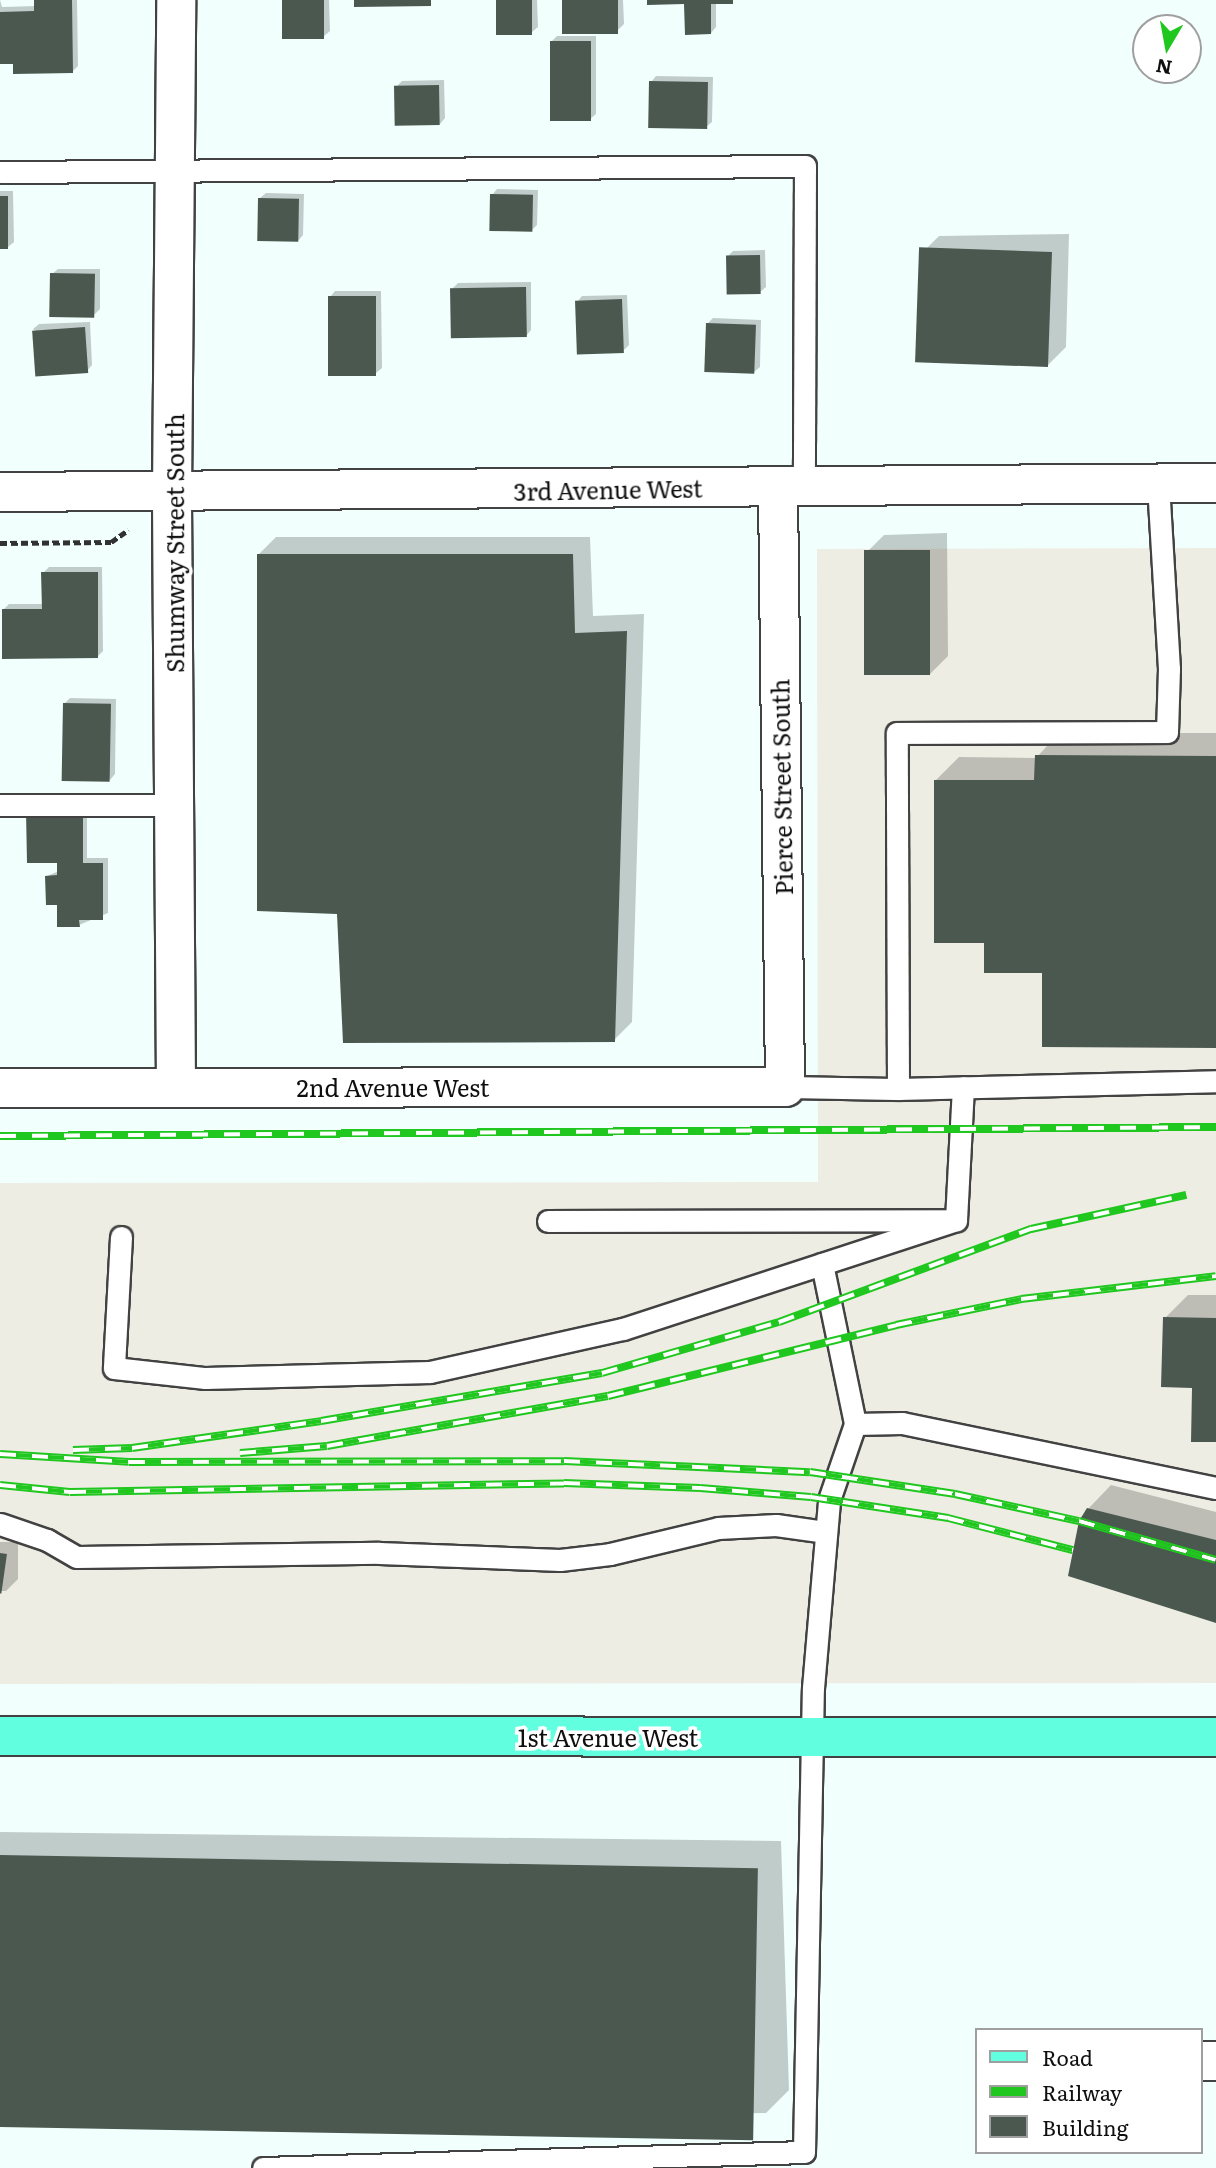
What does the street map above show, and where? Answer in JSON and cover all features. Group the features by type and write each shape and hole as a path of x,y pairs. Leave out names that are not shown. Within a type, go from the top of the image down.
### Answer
{"main road":[{"name":"1st Avenue West","path":"0,1736 1216,1737"}],"street":[{"name":"Shumway Street South","path":"176,0 172,494 176,1087"},
{"name":"3rd Avenue West","path":"0,492 172,494 1216,483"},
{"name":"Pierce Street South","path":"785,1087 791,487"},
{"name":"2nd Avenue West","path":"0,1088 785,1087"}],"lane":[{"path":"0,172 805,166 791,487"},
{"path":"898,1089 897,733 1167,732 1168,669 1158,483"},
{"path":"0,805 175,805"},
{"path":"785,1087 898,1089 1216,1081"},
{"path":"956,1220 963,1087"},
{"path":"548,1221 956,1220"},
{"path":"121,1237 114,1368 205,1378 430,1372 623,1329 956,1220"},
{"path":"263,2168 324,2163 804,2152 811,1737 825,1532 835,1476 855,1423 822,1264"},
{"path":"855,1423 902,1423 1216,1488"},
{"path":"0,1524 47,1540 77,1557 379,1553 560,1560 610,1554 718,1528 776,1525 825,1532"}],"path":[{"path":"0,544 111,542 128,529"}],"shaded area":[{"path":"1216,548 1216,1683 0,1684 0,1183 818,1182 817,549"}],"building":[{"path":"34,0 72,0 73,73 13,74 13,64 0,64 0,12 34,11"},
{"path":"282,0 324,0 324,39 282,39"},
{"path":"354,0 431,0 431,6 354,7"},
{"path":"496,0 532,0 532,35 496,35"},
{"path":"562,0 618,0 618,34 562,34"},
{"path":"647,0 733,0 733,4 711,4 711,34 685,35 684,4 647,5"},
{"path":"550,41 591,41 591,121 550,121"},
{"path":"649,81 708,82 707,129 648,128"},
{"path":"439,85 440,125 395,126 394,86"},
{"path":"490,194 533,195 532,232 489,231"},
{"path":"0,196 8,196 8,249 0,249"},
{"path":"258,198 299,199 298,242 257,241"},
{"path":"919,247 1052,252 1048,367 915,362"},
{"path":"760,255 761,294 727,295 726,256"},
{"path":"50,273 95,274 94,318 49,317"},
{"path":"526,287 527,337 451,338 450,288"},
{"path":"328,296 376,296 376,376 328,376"},
{"path":"622,299 624,353 577,355 575,301"},
{"path":"706,323 756,325 754,374 704,372"},
{"path":"85,327 88,373 35,377 32,331"},
{"path":"864,550 930,550 930,675 864,675"},
{"path":"257,554 573,554 575,633 627,631 615,1042 343,1043 337,914 257,911"},
{"path":"41,572 98,572 98,658 2,659 2,609 42,609"},
{"path":"63,703 111,704 110,782 62,781"},
{"path":"1035,755 1216,756 1216,1048 1042,1047 1042,973 984,973 984,943 934,943 934,780 1034,780"},
{"path":"26,811 83,812 83,863 103,863 103,920 79,920 80,927 57,927 57,905 46,905 45,876 57,875 57,863 27,863"},
{"path":"1163,1317 1216,1318 1216,1442 1191,1442 1192,1388 1161,1387"},
{"path":"1087,1508 1216,1540 1216,1623 1068,1576 1079,1521"},
{"path":"0,1553 7,1554 0,1593"},
{"path":"0,1855 758,1868 753,2140 0,2127"}],"railway":[{"path":"0,1136 1216,1127"},
{"path":"73,1450 132,1448 321,1421 602,1373 779,1322 1031,1229 1186,1195"},
{"path":"240,1453 327,1446 608,1396 896,1325 1021,1299 1216,1276"},
{"path":"0,1454 129,1462 564,1461 810,1472 955,1494 1079,1521 1216,1560"},
{"path":"0,1485 70,1492 564,1483 700,1488 811,1497 948,1518 1073,1550"}]}
